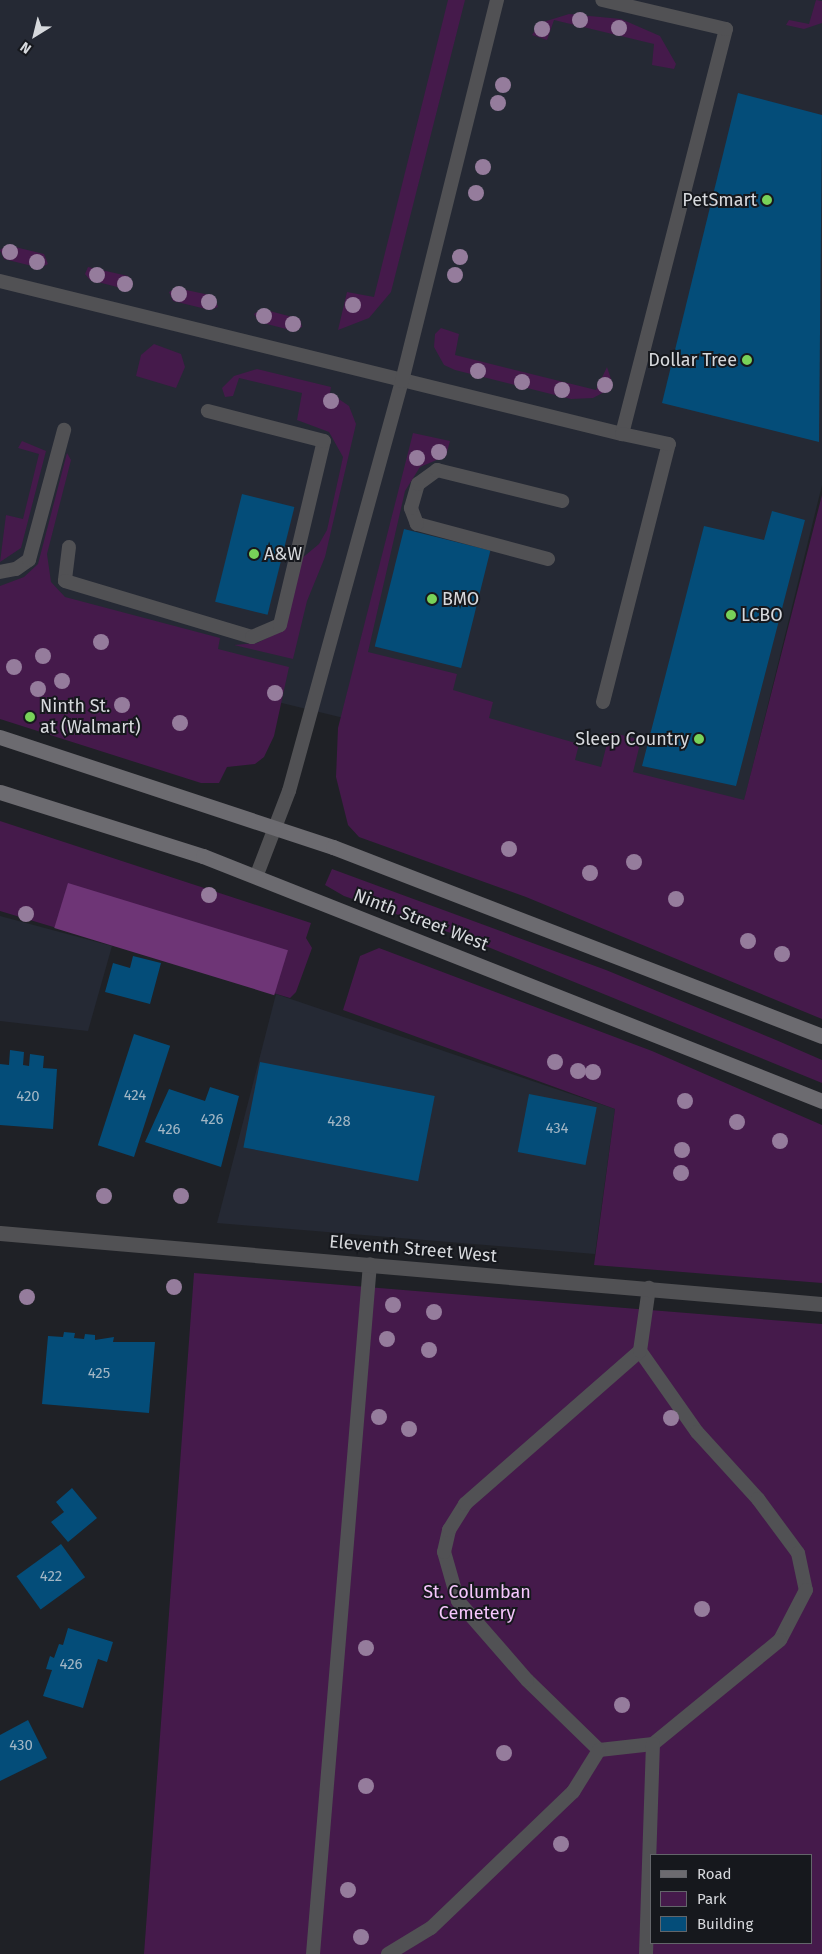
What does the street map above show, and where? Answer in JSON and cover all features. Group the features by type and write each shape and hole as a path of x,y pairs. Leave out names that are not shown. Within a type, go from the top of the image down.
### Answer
{"main road":[{"name":"Ninth Street West","path":"0,738 275,830 332,847 822,1036"},
{"name":"Ninth Street West","path":"0,792 256,877 822,1101"}],"street":[{"name":"Eleventh Street West","path":"0,1233 822,1304"}],"lane":[{"path":"256,877 275,830 402,381 497,0"},
{"path":"602,0 726,29 622,434"},
{"path":"0,281 402,381 669,444 603,702"},
{"path":"70,547 65,581 252,637 280,625 324,441 208,411"},
{"path":"0,572 16,569 29,560 64,430"},
{"path":"548,560 418,524 411,508 418,484 437,470 562,501"},
{"path":"313,1954 370,1264"},
{"path":"599,1750 527,1680 458,1601 444,1552 449,1530 465,1504 640,1351 649,1288"},
{"path":"388,1954 431,1928 566,1798 599,1750 653,1744 780,1640 806,1590 798,1553 758,1499 696,1432 640,1351"},
{"path":"646,1954 653,1744"}],"shaded area":[{"path":"0,0 822,0 822,485 741,814 0,635"},
{"path":"68,883 288,950 274,995 54,928"},
{"path":"0,916 112,946 88,1031 0,1021"},
{"path":"276,994 615,1109 595,1254 217,1223"}],"green space":[{"path":"448,0 465,0 391,292 369,318 338,330 347,292 374,297"},
{"path":"816,0 822,1 822,23 804,29 786,25 789,20 809,24"},
{"path":"569,14 621,19 660,36 676,64 674,69 652,65 654,44 554,20 547,40 532,35 540,23"},
{"path":"7,245 44,254 48,264 40,268 4,259 0,250"},
{"path":"88,267 128,276 133,283 125,289 90,280 85,274"},
{"path":"177,288 214,296 218,307 210,310 173,301 169,292"},
{"path":"262,309 300,319 302,327 294,331 259,322 254,314"},
{"path":"441,328 459,334 455,355 596,390 607,367 612,382 610,389 593,398 571,399 455,370 444,365 434,347 435,334"},
{"path":"154,344 181,354 185,367 176,388 136,376 141,355"},
{"path":"257,369 331,387 330,393 349,406 356,424 325,557 307,601 293,659 234,645 257,643 271,636 301,559 319,544 327,530 343,457 329,432 297,420 302,393 239,378 233,396 225,397 222,388 234,376"},
{"path":"413,433 450,441 446,456 420,467 405,491 368,652 457,674 453,690 493,702 489,718 579,744 575,760 601,767 610,732 641,740 633,772 744,800 822,495 822,1019 526,897 359,837 348,825 336,777 338,728"},
{"path":"22,441 46,451 21,548 0,562 6,515 23,519 39,454 18,448"},
{"path":"67,453 71,460 47,554 51,582 65,597 220,638 218,649 289,667 274,736 264,757 255,764 227,767 219,783 201,783 0,719 0,586 24,577 38,564"},
{"path":"0,821 311,923 306,938 312,948 296,992 290,998 0,911"},
{"path":"332,869 606,970 822,1060 822,1083 471,940 344,896 325,885"},
{"path":"379,948 652,1051 822,1125 822,1283 594,1265 615,1109 343,1010 360,956"},
{"name":"St. Columban Cemetery","path":"194,1273 822,1324 822,1954 144,1954"}],"building":[{"path":"738,93 822,115 819,442 662,403"},
{"name":"A&W","path":"242,494 294,507 268,615 215,602"},
{"name":"LCBO","path":"772,511 805,520 736,786 642,766 704,526 764,540"},
{"name":"BMO","path":"404,529 490,551 461,668 375,646"},
{"path":"133,956 161,963 150,1004 105,992 113,963 130,968"},
{"path":"134,1034 170,1046 134,1157 98,1145"},
{"path":"10,1050 24,1052 23,1065 29,1066 30,1054 44,1056 43,1068 57,1069 53,1129 0,1125 0,1064 9,1065"},
{"path":"260,1062 435,1096 418,1181 243,1147"},
{"path":"210,1087 239,1096 221,1167 145,1142 169,1089 205,1101"},
{"path":"529,1094 597,1107 585,1165 518,1152"},
{"path":"64,1332 75,1333 74,1338 84,1339 85,1334 95,1335 95,1340 114,1337 113,1342 155,1342 149,1413 42,1404 48,1336 63,1337"},
{"path":"72,1488 97,1518 68,1542 51,1522 64,1512 56,1502"},
{"path":"61,1544 85,1577 41,1609 17,1576"},
{"path":"68,1628 113,1642 107,1662 98,1659 83,1708 43,1696 52,1670 46,1669 50,1656 54,1658 59,1644 63,1645"},
{"path":"28,1720 47,1758 0,1781 0,1735"}],"place":[{"name":"PetSmart","path":"767,200"},
{"name":"Dollar Tree","path":"747,360"},
{"name":"A&W","path":"254,554"},
{"name":"BMO","path":"432,599"},
{"name":"LCBO","path":"731,615"},
{"name":"Ninth St. at (Walmart)","path":"30,717"},
{"name":"Sleep Country","path":"699,739"}]}
